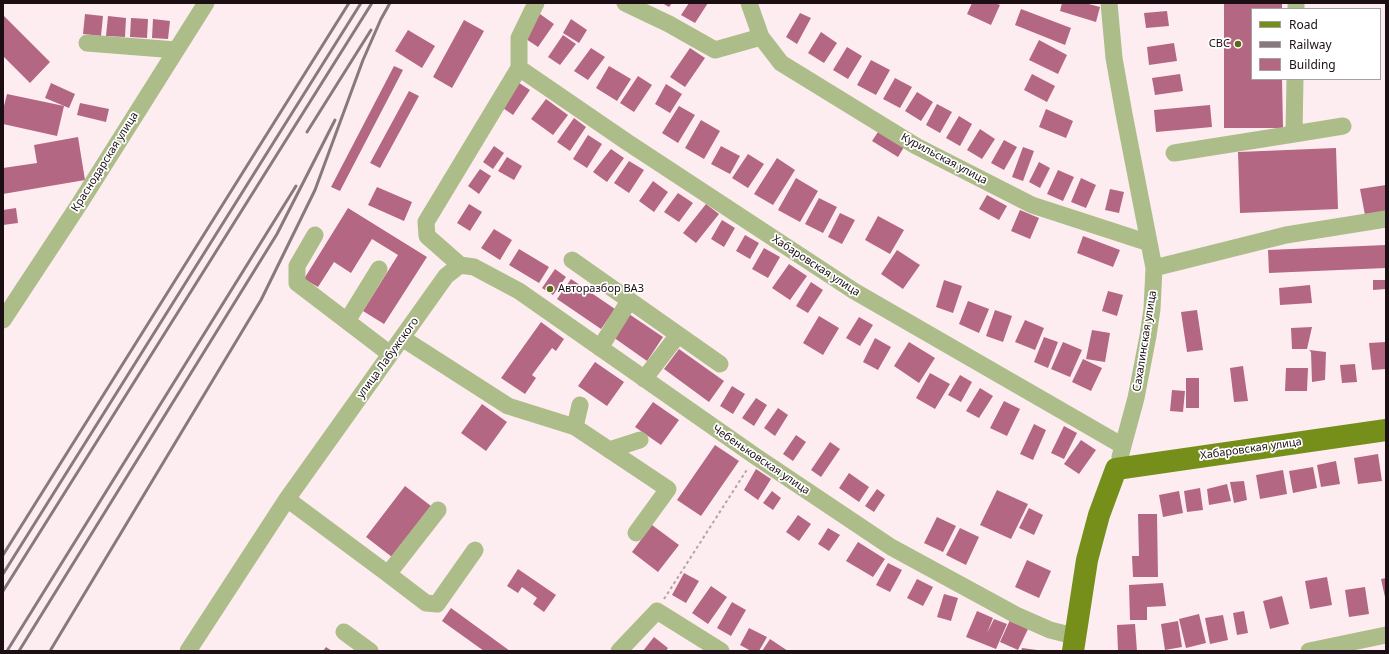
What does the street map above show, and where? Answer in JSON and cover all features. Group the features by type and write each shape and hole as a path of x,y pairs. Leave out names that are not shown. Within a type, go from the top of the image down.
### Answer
{"main road":[{"name":"Хабаровская улица","path":"1116,469 1386,430"},
{"name":"Сахалинская улица","path":"1074,643 1087,560 1099,515 1116,469"}],"street":[{"name":"Краснодарская улица","path":"3,320 80,203 206,3"},
{"path":"460,265 427,236 426,222 519,68 519,38 536,3"},
{"path":"625,3 668,24 715,50 761,37"},
{"name":"Курильская улица","path":"749,3 761,37 781,63 916,146 1032,205 1149,243"},
{"name":"Сахалинская улица","path":"1109,3 1114,58 1154,268 1152,309 1148,336 1136,398 1116,469"},
{"path":"87,43 176,50"},
{"name":"Хабаровская улица","path":"519,68 634,147 854,291 1123,446"},
{"path":"1294,134 1295,80"},
{"path":"1174,153 1343,126"},
{"path":"1154,268 1286,236 1386,219"},
{"path":"315,235 297,266 298,283 390,354"},
{"path":"572,260 720,364"},
{"name":"улица Лабужского","path":"188,651 287,499 446,276 460,265"},
{"name":"Чебеньковская улица","path":"460,265 474,267 519,291 755,456 891,547 1016,615 1050,630 1074,643"},
{"path":"347,321 379,269"},
{"path":"600,348 629,300"},
{"path":"644,379 678,335"},
{"path":"402,338 508,406 575,427 668,490 636,533"},
{"path":"575,427 580,404"},
{"path":"609,450 640,440"},
{"path":"287,499 426,603 437,604 476,550"},
{"path":"388,574 438,510"},
{"path":"619,651 657,610 722,651"},
{"path":"344,632 370,651"},
{"path":"1309,651 1386,635"}],"path":[{"path":"657,610 755,456"}],"building":[{"path":"662,3 672,3 669,7"},
{"path":"689,3 708,3 695,23 681,15"},
{"path":"972,3 995,3 1000,5 991,25 967,14"},
{"path":"1062,3 1085,3 1100,7 1096,22 1060,11"},
{"name":"СВС","path":"1224,3 1282,3 1282,8 1251,8 1251,80 1282,80 1283,128 1224,128"},
{"path":"1021,9 1071,28 1065,45 1015,25"},
{"path":"1167,11 1169,26 1146,28 1144,13"},
{"path":"800,13 811,18 797,44 786,37"},
{"path":"85,14 103,16 101,36 83,34"},
{"path":"540,14 554,24 538,47 523,37"},
{"path":"4,16 50,62 30,83 3,56"},
{"path":"108,16 126,18 125,37 106,36"},
{"path":"131,18 148,19 147,38 130,37"},
{"path":"153,19 170,21 168,39 152,38"},
{"path":"571,19 587,30 579,43 563,33"},
{"path":"464,20 484,31 452,88 433,77"},
{"path":"408,30 435,46 422,68 395,51"},
{"path":"821,32 837,43 824,63 808,53"},
{"path":"563,35 576,44 560,65 548,57"},
{"path":"1039,40 1067,55 1058,74 1029,60"},
{"path":"1174,43 1177,61 1149,65 1147,47"},
{"path":"847,47 862,56 848,79 833,70"},
{"path":"591,48 605,57 588,80 574,71"},
{"path":"690,48 705,58 685,87 670,77"},
{"path":"871,60 890,70 876,95 857,85"},
{"path":"394,66 403,70 340,191 331,187"},
{"path":"609,66 631,79 617,101 596,88"},
{"path":"1032,74 1055,86 1047,102 1024,90"},
{"path":"1180,74 1183,91 1155,95 1152,78"},
{"path":"638,76 652,85 634,112 620,103"},
{"path":"895,78 912,87 900,108 883,99"},
{"path":"516,81 530,90 513,115 500,106"},
{"path":"51,83 75,94 69,108 45,98"},
{"path":"666,84 682,94 670,113 655,104"},
{"path":"409,91 419,96 380,168 370,163"},
{"path":"917,92 933,102 921,121 905,111"},
{"path":"7,94 64,106 57,136 3,124 3,110"},
{"path":"546,99 568,115 553,135 531,119"},
{"path":"80,103 109,109 106,122 77,115"},
{"path":"937,104 952,112 940,133 926,125"},
{"path":"1210,105 1212,127 1156,132 1154,110"},
{"path":"679,106 695,115 678,143 662,133"},
{"path":"1046,109 1073,121 1066,138 1039,127"},
{"path":"959,116 972,124 960,146 946,138"},
{"path":"574,118 586,127 570,151 557,142"},
{"path":"701,120 720,131 704,159 685,148"},
{"path":"980,129 995,139 982,159 967,150"},
{"path":"878,132 904,147 898,157 872,141"},
{"path":"588,135 602,144 587,168 573,159"},
{"path":"78,137 85,180 3,194 3,168 37,163 34,145"},
{"path":"1004,140 1017,147 1004,170 991,163"},
{"path":"494,146 504,153 493,169 483,162"},
{"path":"721,146 740,156 730,174 711,164"},
{"path":"1023,147 1034,151 1023,181 1012,177"},
{"path":"1336,148 1338,209 1240,213 1238,152"},
{"path":"611,149 624,158 607,182 593,172"},
{"path":"748,154 764,164 748,188 732,178"},
{"path":"507,157 522,166 514,180 498,171"},
{"path":"777,158 795,170 773,205 754,194"},
{"path":"629,161 644,170 629,193 614,183"},
{"path":"1039,162 1050,168 1040,188 1029,182"},
{"path":"480,169 491,176 479,194 468,186"},
{"path":"1058,170 1074,177 1063,201 1047,194"},
{"path":"796,178 818,191 800,222 778,210"},
{"path":"1081,178 1096,185 1086,208 1071,202"},
{"path":"653,181 668,192 654,212 639,201"},
{"path":"1386,185 1386,211 1365,215 1360,189"},
{"path":"377,187 412,202 404,221 368,205"},
{"path":"1110,189 1124,192 1119,213 1105,210"},
{"path":"678,193 693,203 679,222 664,212"},
{"path":"987,195 1007,206 999,220 979,209"},
{"path":"819,198 837,207 823,233 805,224"},
{"path":"469,204 482,212 470,231 457,223"},
{"path":"706,204 719,214 696,243 683,233"},
{"path":"16,208 18,223 3,225 3,210"},
{"path":"348,208 427,257 384,324 363,311 398,255 372,239 351,273 334,262 318,287 304,279"},
{"path":"1020,210 1039,218 1030,239 1011,231"},
{"path":"840,213 855,220 842,244 828,237"},
{"path":"878,216 904,230 890,254 865,240"},
{"path":"722,220 735,228 724,247 711,239"},
{"path":"494,229 512,240 500,260 481,248"},
{"path":"745,235 759,243 750,259 736,251"},
{"path":"1083,236 1120,250 1113,267 1077,253"},
{"path":"1386,245 1386,268 1269,273 1268,250"},
{"path":"764,248 780,257 768,278 752,269"},
{"path":"519,249 549,267 539,283 509,265"},
{"path":"897,250 920,265 903,289 881,274"},
{"path":"789,264 807,276 790,300 772,288"},
{"path":"555,269 566,277 553,295 542,288"},
{"path":"571,279 615,309 601,329 557,299"},
{"path":"944,280 962,286 953,313 936,307"},
{"path":"1373,280 1386,280 1386,289 1373,290"},
{"path":"811,282 823,290 808,313 796,306"},
{"path":"1310,285 1312,303 1280,305 1279,288"},
{"path":"1108,291 1123,295 1117,316 1102,311"},
{"path":"968,301 989,309 979,333 959,324"},
{"path":"995,310 1012,316 1003,342 986,336"},
{"path":"1197,310 1203,350 1187,352 1181,312"},
{"path":"629,314 663,337 647,361 613,337"},
{"path":"819,316 839,328 823,355 803,343"},
{"path":"859,317 873,325 860,346 846,338"},
{"path":"1025,320 1044,328 1035,350 1015,342"},
{"path":"541,322 564,339 556,351 552,348 532,375 536,378 525,394 501,378"},
{"path":"1312,327 1307,349 1292,349 1291,328"},
{"path":"1092,330 1110,333 1105,362 1086,359"},
{"path":"1044,337 1058,342 1048,368 1034,362"},
{"path":"875,338 891,347 878,370 863,362"},
{"path":"909,342 935,358 919,383 894,366"},
{"path":"1063,342 1082,350 1070,377 1051,369"},
{"path":"1386,342 1386,369 1372,370 1369,343"},
{"path":"679,349 724,381 709,402 664,369"},
{"path":"1309,350 1326,352 1325,380 1312,382 1311,352"},
{"path":"1083,359 1102,368 1091,391 1072,382"},
{"path":"595,362 624,382 607,406 578,386"},
{"path":"1355,364 1357,382 1342,383 1340,365"},
{"path":"1243,366 1248,401 1234,402 1230,368"},
{"path":"1286,368 1308,368 1307,391 1285,391"},
{"path":"930,373 950,384 935,409 916,398"},
{"path":"960,375 972,382 961,402 948,395"},
{"path":"1186,378 1199,378 1199,408 1186,408"},
{"path":"732,386 745,394 733,414 720,406"},
{"path":"980,388 993,396 979,418 966,411"},
{"path":"1172,390 1185,391 1183,412 1170,411"},
{"path":"756,398 767,405 754,426 742,418"},
{"path":"1004,401 1020,409 1007,436 990,428"},
{"path":"653,402 679,420 661,445 635,427"},
{"path":"482,404 507,422 486,451 461,433"},
{"path":"778,408 788,415 775,436 764,428"},
{"path":"1034,424 1046,430 1033,460 1020,454"},
{"path":"1064,426 1077,433 1064,459 1051,453"},
{"path":"796,435 806,442 793,461 783,454"},
{"path":"1081,440 1096,450 1079,474 1064,464"},
{"path":"830,442 840,449 821,477 811,470"},
{"path":"715,445 739,461 701,516 677,500"},
{"path":"1378,454 1382,481 1358,484 1354,458"},
{"path":"1336,461 1340,484 1321,487 1317,465"},
{"path":"1313,467 1317,488 1293,493 1289,471"},
{"path":"756,469 771,479 758,500 744,490"},
{"path":"1283,470 1287,494 1260,499 1256,475"},
{"path":"849,473 869,487 859,502 839,488"},
{"path":"1244,481 1247,500 1234,503 1230,482"},
{"path":"1227,484 1231,501 1209,505 1207,489"},
{"path":"405,486 431,506 392,557 366,537"},
{"path":"1200,488 1203,510 1187,512 1184,491"},
{"path":"877,489 885,495 874,512 865,506"},
{"path":"997,490 1028,504 1011,539 980,525"},
{"path":"772,491 781,498 773,510 763,503"},
{"path":"1179,491 1183,513 1163,517 1159,495"},
{"path":"1029,508 1043,515 1034,535 1019,528"},
{"path":"1138,514 1157,514 1158,577 1133,577 1132,556 1139,556"},
{"path":"798,515 811,524 799,541 786,532"},
{"path":"937,517 956,526 943,552 924,543"},
{"path":"652,525 679,545 658,572 632,552"},
{"path":"828,528 840,535 829,551 818,544"},
{"path":"960,528 979,537 966,565 946,555"},
{"path":"858,542 885,559 873,577 846,561"},
{"path":"1027,560 1051,571 1039,598 1015,587"},
{"path":"888,563 902,570 890,592 876,585"},
{"path":"518,569 556,595 544,612 533,604 537,598 522,587 518,593 507,586"},
{"path":"684,573 699,581 686,603 672,595"},
{"path":"1327,577 1332,605 1310,609 1305,581"},
{"path":"1386,578 1386,597 1385,597 1381,579"},
{"path":"917,579 933,587 923,606 907,598"},
{"path":"1163,583 1166,606 1147,607 1147,620 1130,620 1129,585"},
{"path":"711,586 727,597 708,624 692,613"},
{"path":"1365,587 1369,614 1349,617 1345,590"},
{"path":"944,594 958,598 951,621 937,617"},
{"path":"1282,596 1289,624 1270,629 1263,601"},
{"path":"732,602 746,610 731,636 717,628"},
{"path":"451,608 510,651 484,651 442,621"},
{"path":"977,611 993,618 987,633 994,619 1007,624 996,649 966,637"},
{"path":"1244,611 1248,633 1237,635 1233,613"},
{"path":"1199,614 1206,643 1186,648 1179,619"},
{"path":"1223,615 1228,640 1210,644 1205,618"},
{"path":"1010,620 1028,629 1018,650 1000,642"},
{"path":"1178,621 1182,647 1165,650 1161,624"},
{"path":"1135,624 1137,651 1118,651 1117,625"},
{"path":"749,628 767,637 759,651 751,651 740,645"},
{"path":"654,637 668,648 666,651 643,651"},
{"path":"770,639 788,651 762,651"},
{"path":"326,647 332,651 323,651"},
{"path":"1022,648 1037,650 1037,651 1021,651"}],"railway":[{"path":"3,555 349,3"},
{"path":"3,574 361,3"},
{"path":"3,591 372,3"},
{"path":"50,651 261,300 315,190 363,60 381,19 390,3"},
{"path":"307,132 371,30"},
{"path":"19,651 277,234 335,120"},
{"path":"7,651 296,186"}],"place":[{"name":"СВС","path":"1238,44"},
{"name":"Авторазбор ВАЗ","path":"550,289"}]}
